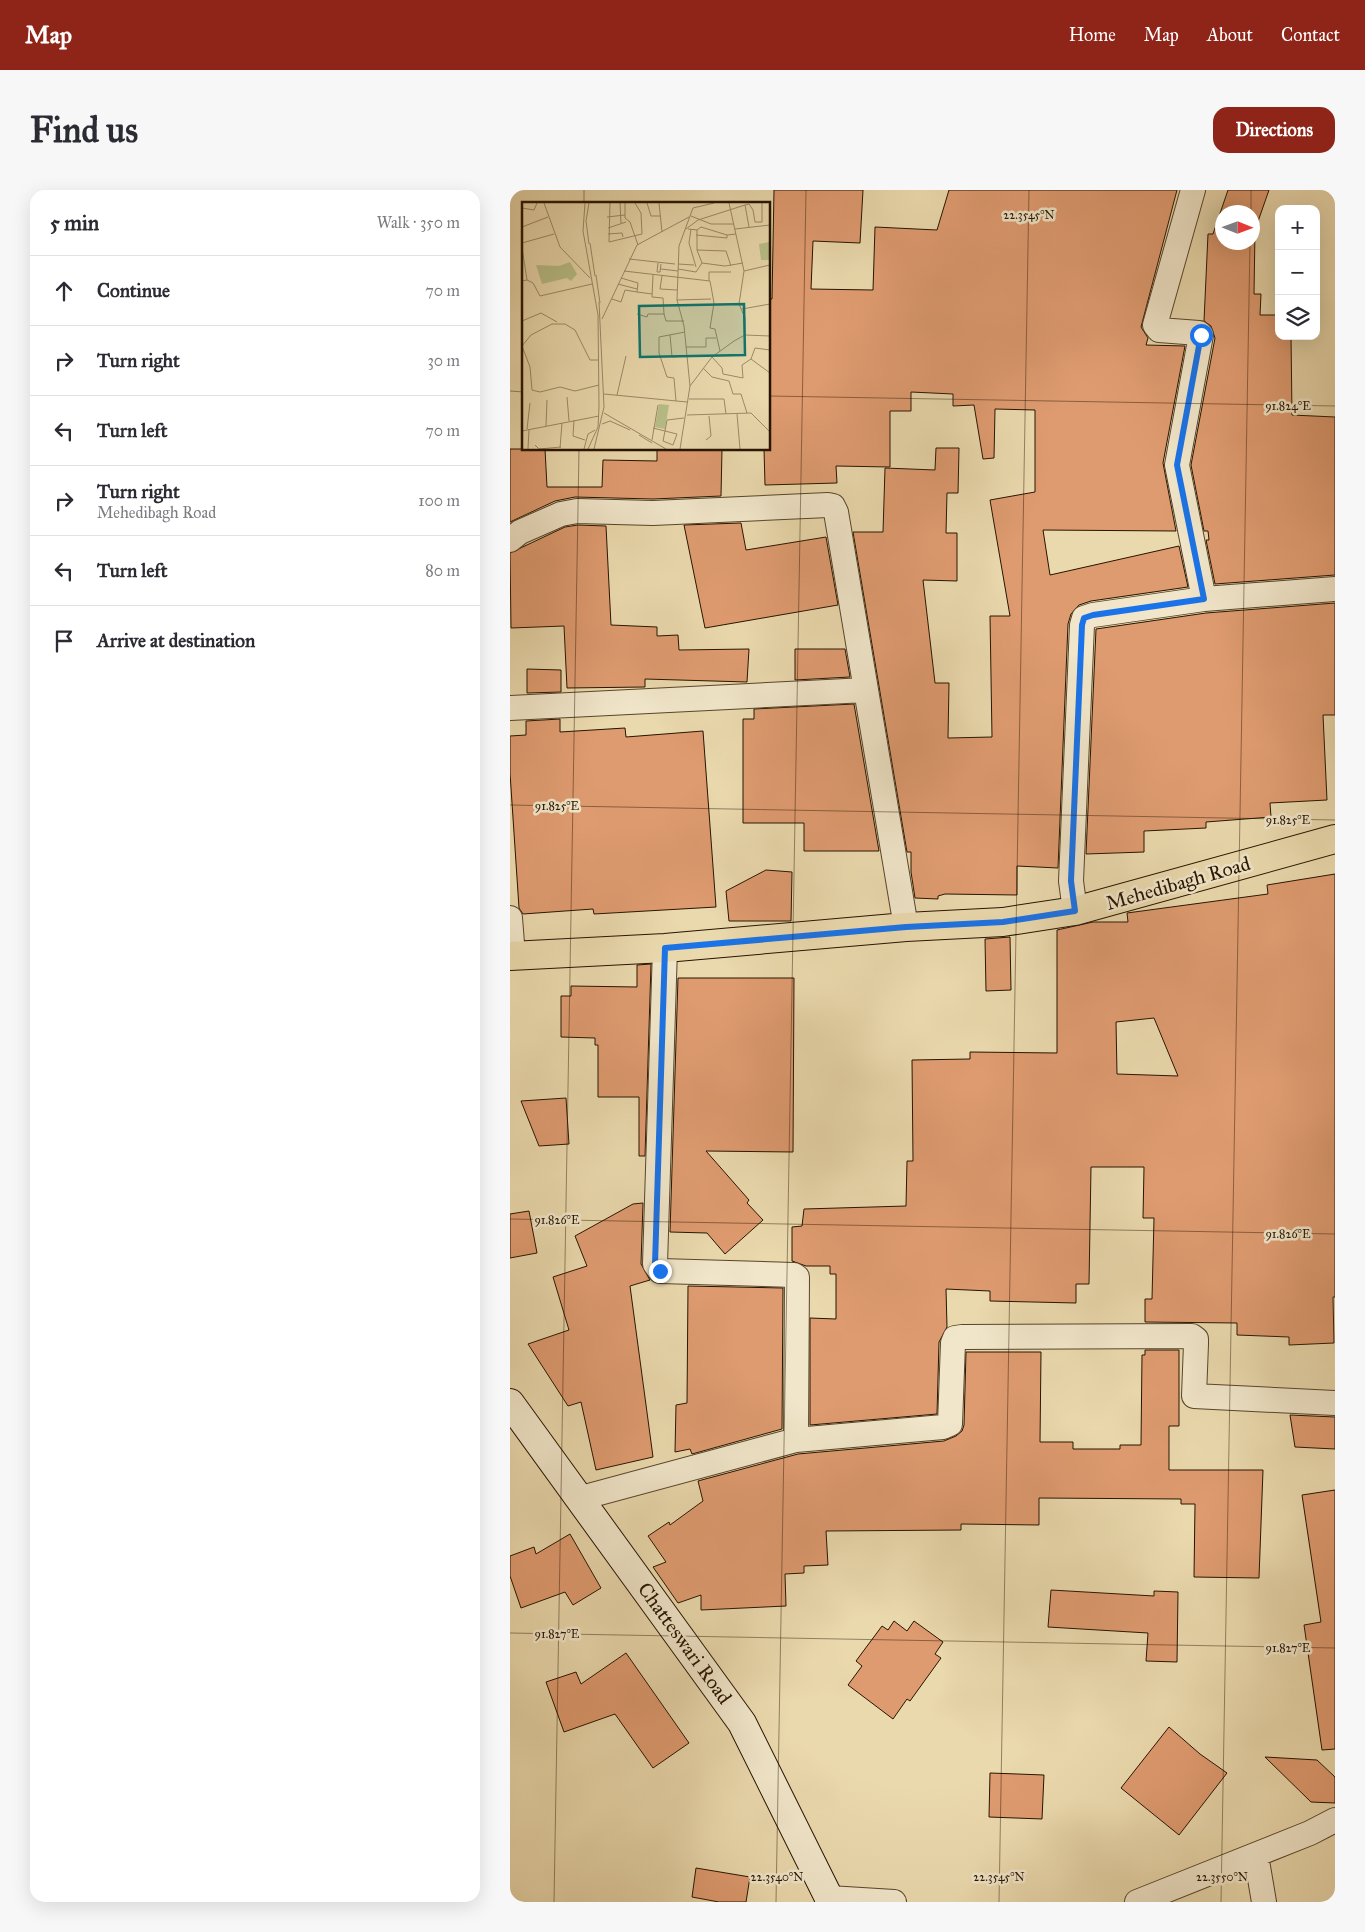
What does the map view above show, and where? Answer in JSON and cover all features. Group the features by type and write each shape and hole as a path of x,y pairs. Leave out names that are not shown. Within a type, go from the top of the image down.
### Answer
{"main road":[{"name":"Mehedibagh Road","path":"511,956 665,948 906,927 1003,922 1075,911 1335,839"},
{"name":"Chatteswari Road","path":"510,1403 581,1498 742,1723 829,1900"}],"street":[{"path":"1194,190 1156,325 1158,330 1165,332 1199,333 1201,335 1177,465 1204,599"},
{"path":"510,540 520,532 561,514 577,511 653,513 833,506 836,512 906,927"},
{"path":"1075,911 1071,881 1082,625 1084,618 1093,615 1204,599 1335,589"},
{"path":"510,708 866,690"},
{"path":"510,918 511,956"},
{"path":"665,948 655,1264 660,1271 794,1275 797,1277 796,1440"},
{"path":"581,1498 796,1440 943,1427 950,1424 955,1338 962,1336 1192,1336 1196,1338 1194,1396 1335,1403"},
{"path":"1137,1902 1335,1820"},
{"path":"1256,1854 1264,1902"},
{"path":"829,1900 894,1902"}],"building":[{"path":"774,190 863,190 860,243 813,241 811,289 873,290 875,227 937,230 949,190 1177,190 1141,327 1148,338 1146,345 1185,346 1163,463 1176,531 1043,530 1050,575 1179,546 1188,587 1091,601 1079,605 1071,614 1068,624 1058,868 1017,866 1017,895 945,894 938,896 938,899 915,898 911,872 911,852 907,852 853,532 883,532 885,468 935,470 936,448 959,448 958,493 947,493 946,533 957,533 957,581 923,580 935,683 949,683 948,738 992,737 990,616 1010,616 990,500 1035,492 1035,410 995,409 994,458 983,459 974,405 953,406 953,394 911,392 911,411 890,411 890,467 836,466 837,483 765,485 764,450 770,450 770,299 772,299"},
{"path":"1228,190 1269,190 1260,216 1260,205 1223,205"},
{"path":"1215,228 1215,250 1255,250 1254,294 1261,294 1260,315 1275,315 1275,340 1291,340 1292,415 1335,417 1335,575 1215,584 1206,540 1209,540 1208,531 1204,531 1191,465 1215,338 1211,326 1204,321 1208,234 1213,234"},
{"path":"510,449 545,450 547,487 602,487 603,460 657,461 657,450 722,450 721,496 653,499 575,497 555,501 510,522"},
{"path":"741,523 746,550 826,537 838,605 705,628 684,525"},
{"path":"578,525 606,526 611,625 657,627 657,636 678,635 679,650 749,649 747,682 645,679 645,687 567,688 564,626 511,628 510,553 565,527"},
{"path":"1335,603 1335,715 1323,715 1327,800 1270,803 1271,817 1206,822 1206,828 1144,831 1144,852 1086,854 1096,629 1206,613"},
{"path":"795,649 845,649 850,677 795,680"},
{"path":"527,669 561,670 561,692 527,693"},
{"path":"854,704 879,851 804,851 804,823 743,823 743,719 754,719 754,709"},
{"path":"560,719 560,732 625,728 626,737 703,731 716,907 594,914 593,909 523,914 519,908 510,773 510,736 526,735 526,721"},
{"path":"766,870 792,872 791,921 729,921 726,891"},
{"path":"1335,874 1334,1343 1289,1345 1289,1337 1237,1335 1237,1323 1145,1322 1145,1299 1152,1299 1154,1218 1143,1218 1144,1167 1091,1167 1089,1284 1076,1284 1076,1303 990,1301 990,1291 946,1289 947,1327 939,1342 937,1414 810,1425 810,1318 836,1319 836,1274 830,1274 830,1266 806,1266 792,1261 792,1227 802,1226 804,1209 906,1206 907,1161 913,1161 912,1060 970,1059 970,1052 1057,1053 1057,930 1093,922 1128,922 1127,913 1268,894 1267,885","holes":["1154,1018 1178,1076 1117,1074 1116,1022"]},
{"path":"1010,937 1011,990 986,991 985,939"},
{"path":"651,964 645,1156 639,1156 639,1097 598,1097 598,1045 595,1045 595,1038 561,1037 561,996 571,996 571,986 637,987 637,965"},
{"path":"678,978 794,978 793,1152 706,1151 749,1200 747,1203 763,1220 725,1254 707,1233 670,1232"},
{"path":"566,1098 569,1144 539,1146 521,1101"},
{"path":"643,1203 641,1264 650,1280 630,1286 653,1457 596,1470 581,1402 568,1406 528,1344 569,1330 553,1277 587,1266 575,1236 633,1204"},
{"path":"529,1211 537,1253 510,1258 510,1214"},
{"path":"688,1286 783,1288 782,1429 692,1454 690,1449 675,1452 676,1405 687,1403"},
{"path":"1145,1350 1179,1350 1179,1426 1169,1426 1169,1470 1263,1470 1259,1578 1194,1577 1195,1504 1181,1504 1181,1499 1039,1498 1039,1525 961,1524 961,1530 826,1531 828,1565 804,1566 804,1573 785,1574 786,1606 701,1610 701,1595 678,1603 653,1567 666,1562 648,1536 669,1522 670,1525 703,1501 698,1481 798,1454 944,1441 956,1436 962,1431 964,1425 966,1352 1041,1352 1040,1442 1073,1442 1073,1449 1120,1449 1120,1445 1141,1445 1142,1355 1145,1355"},
{"path":"1290,1415 1335,1417 1335,1449 1295,1447"},
{"path":"1335,1490 1335,1749 1322,1750 1304,1625 1321,1622 1302,1495"},
{"path":"570,1534 601,1588 573,1605 565,1592 521,1608 510,1576 510,1556 534,1547 536,1554"},
{"path":"1051,1590 1154,1596 1154,1591 1178,1592 1177,1662 1146,1661 1148,1633 1048,1627"},
{"path":"894,1621 907,1631 914,1621 943,1642 935,1654 941,1658 910,1701 907,1699 893,1719 848,1685 862,1666 856,1661 882,1626 888,1630"},
{"path":"626,1653 689,1743 653,1768 615,1714 564,1732 546,1682 576,1672 581,1684"},
{"path":"1169,1727 1200,1754 1227,1773 1179,1835 1121,1788"},
{"path":"1265,1757 1317,1760 1335,1777 1335,1803 1311,1802"},
{"path":"990,1773 1044,1775 1042,1819 989,1817"},
{"path":"696,1868 750,1877 746,1902 719,1902 692,1897"}],"route":[{"path":"660,1271 655,1264 665,948 906,927 1003,922 1075,911 1071,881 1082,625 1084,618 1093,615 1204,599 1177,465 1202,340 1201,335"}]}
